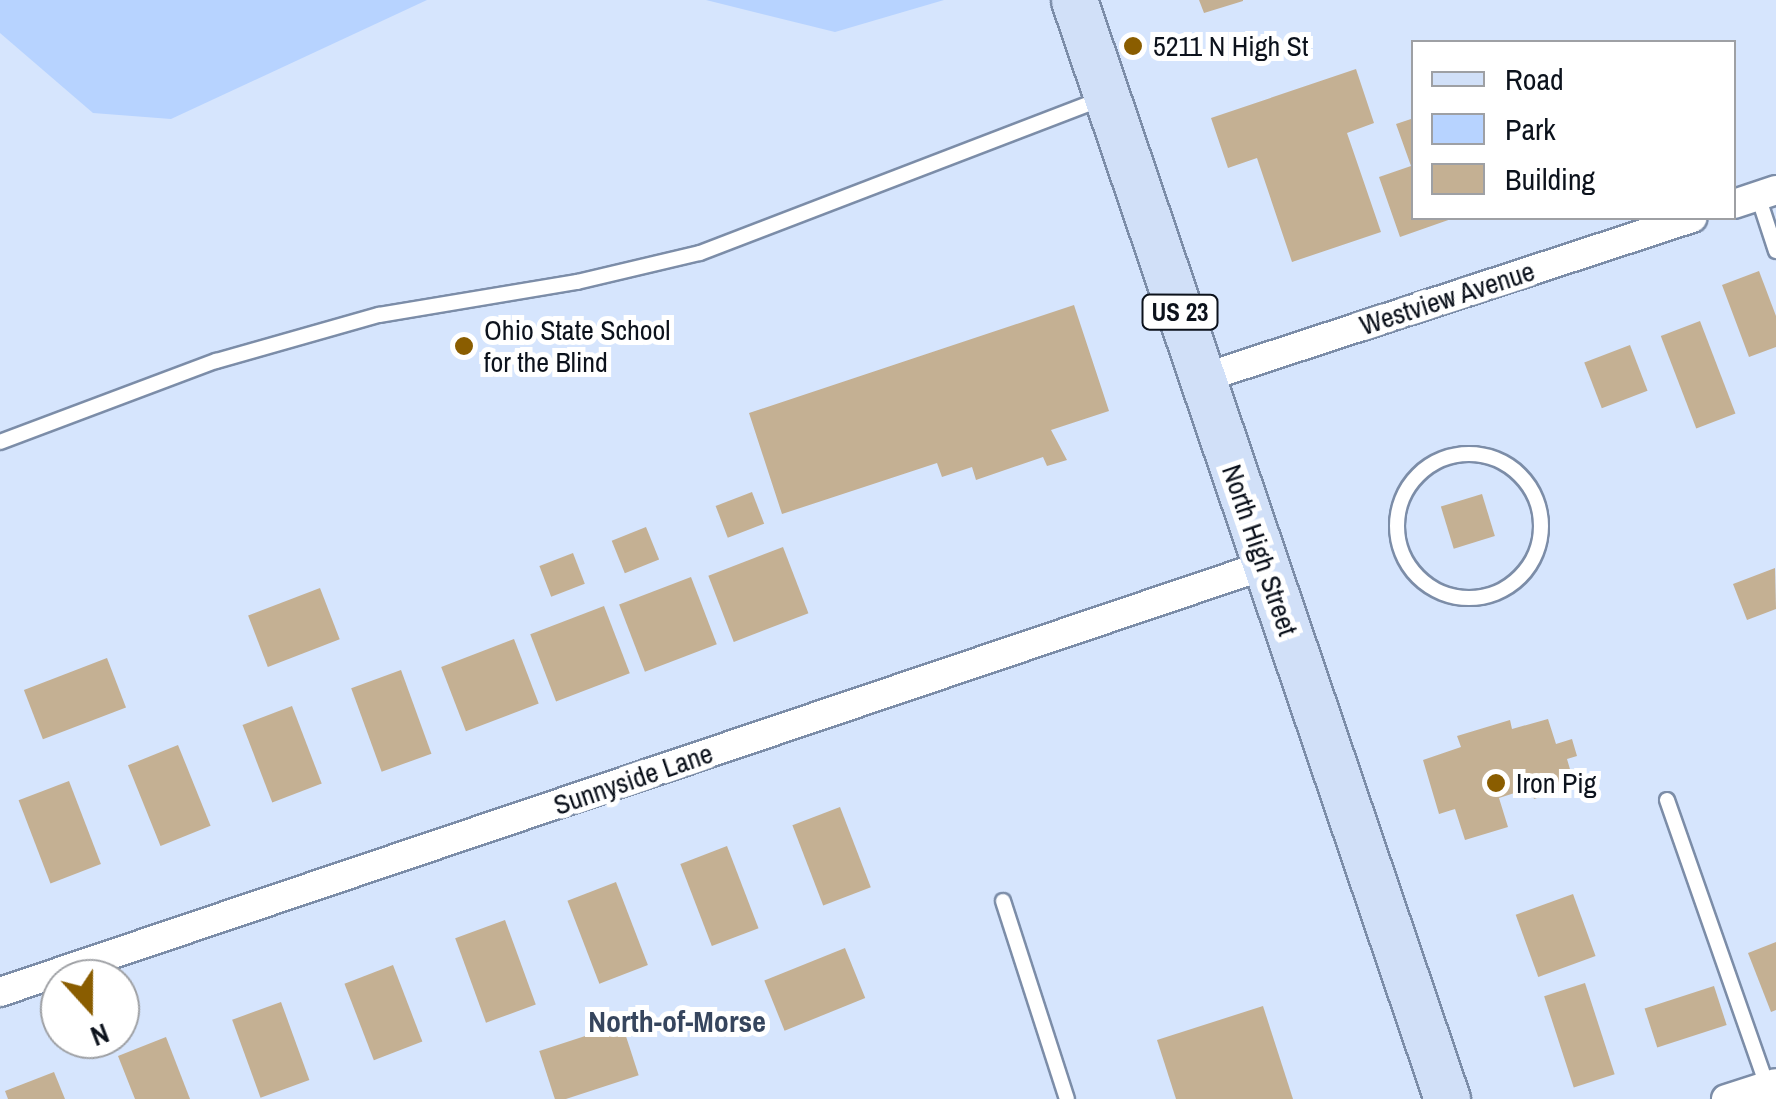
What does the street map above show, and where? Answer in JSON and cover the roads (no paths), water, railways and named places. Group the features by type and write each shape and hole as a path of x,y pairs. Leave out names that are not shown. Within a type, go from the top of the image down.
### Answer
{"main road":[{"name":"North High Street","path":"1074,0 1447,1099"}],"street":[{"name":"Westview Avenue","path":"1203,378 1686,220"},
{"name":"Sunnyside Lane","path":"0,992 1266,566"},
{"path":"1726,1099 1771,1089"}],"lane":[{"path":"0,442 216,360 379,315 576,282 700,253 1108,97"},
{"path":"1756,196 1776,250"},
{"path":"1462,454 1508,466 1537,503 1537,550 1508,587 1486,596 1463,598 1430,586 1406,562 1398,540 1404,493 1419,474 1462,454"},
{"path":"1668,800 1771,1089"},
{"path":"1002,900 1067,1099"}],"place":[{"name":"5211 N High St","path":"1133,46"},
{"name":"Ohio State School for the Blind","path":"464,346"},
{"name":"Iron Pig","path":"1496,783"}],"district":[{"name":"North-of-Morse","path":"677,1021"}]}
